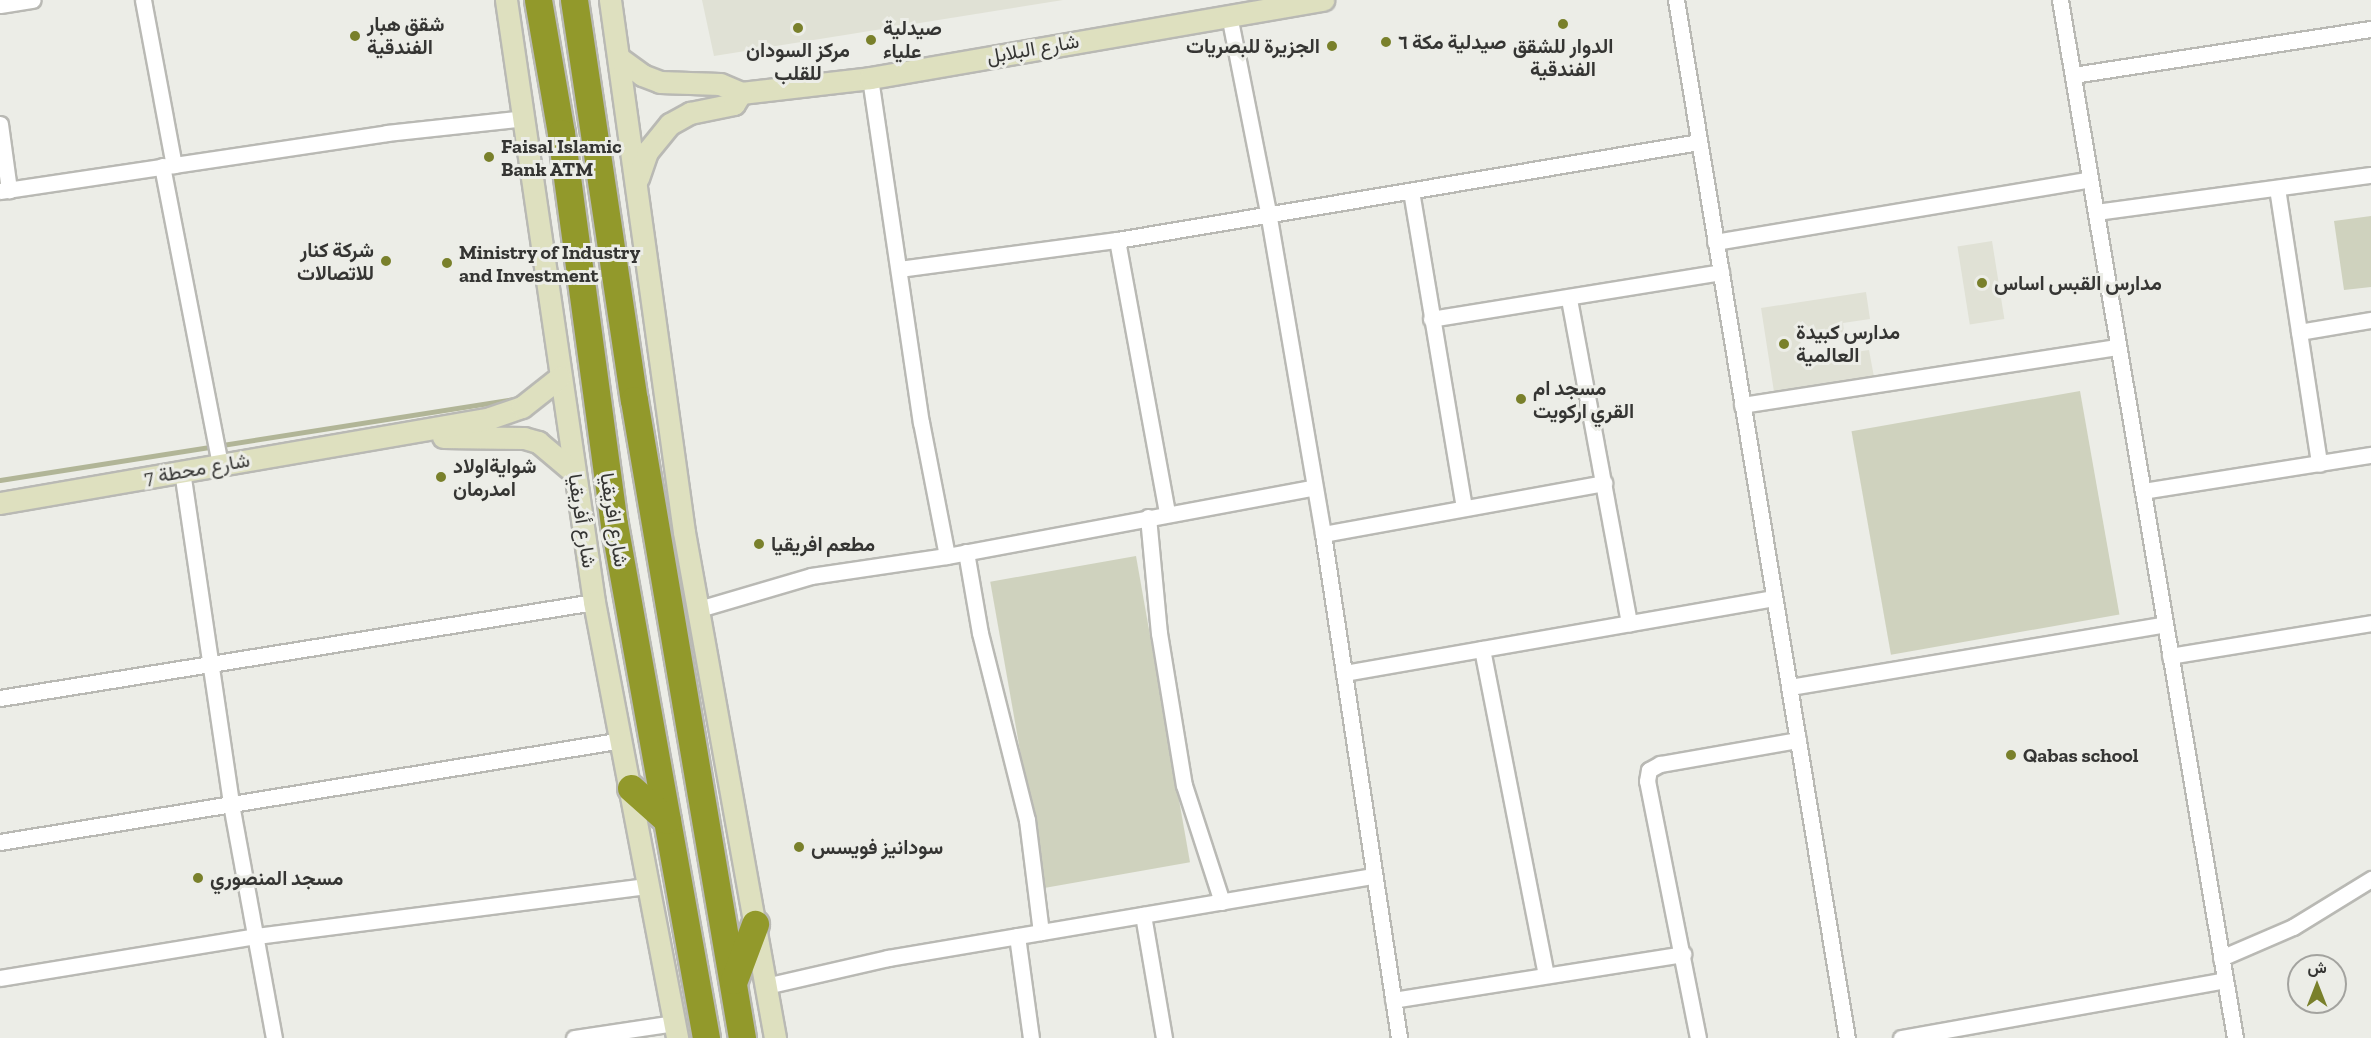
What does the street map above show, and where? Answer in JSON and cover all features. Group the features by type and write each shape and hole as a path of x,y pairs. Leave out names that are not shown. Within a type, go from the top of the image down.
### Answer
{"highway":[{"name":"شارع افريقيا","path":"538,0 561,133 614,524 706,1038"},
{"name":"شارع افريقيا","path":"574,0 634,399 742,1038"},
{"path":"631,788 667,820"},
{"path":"734,981 755,924"}],"street":[{"path":"0,5 33,0"},
{"path":"143,0 168,166 220,465"},
{"name":"شارع أفريقيا","path":"506,0 594,602 622,740 675,1031"},
{"path":"610,0 684,532 776,1038"},
{"name":"شارع البلابل","path":"619,58 642,75 660,82 720,84 741,93 870,78 1323,0"},
{"path":"1676,0 1847,1038"},
{"path":"2060,0 2235,1038"},
{"path":"1229,15 1268,212 1323,534 1399,1038"},
{"path":"2073,75 2371,29"},
{"path":"870,78 921,422 947,556"},
{"name":"شارع البلابل","path":"637,187 642,163 662,132 690,112 734,104 741,93"},
{"path":"0,124 5,190 387,133 525,118"},
{"path":"899,269 1117,240 1268,212 1411,191 1699,142"},
{"path":"2096,212 2371,175"},
{"path":"1715,242 2090,179"},
{"path":"2277,188 2319,464"},
{"path":"1411,191 1464,508"},
{"path":"1117,240 1167,513"},
{"path":"1431,319 1569,299 1720,272"},
{"path":"1569,299 1629,623"},
{"path":"2299,332 2371,320"},
{"path":"1742,405 2118,347"},
{"path":"394,435 514,411 560,377"},
{"path":"394,435 524,438 538,442 575,473"},
{"name":"شارع محطة 7","path":"0,503 394,435"},
{"path":"2143,492 2371,455"},
{"path":"182,471 212,661 231,804 274,1038"},
{"path":"1323,534 1604,483"},
{"path":"699,609 811,576 947,556 1314,487"},
{"path":"1148,517 1159,633 1184,785 1222,902"},
{"path":"966,552 980,633 1027,819 1041,932"},
{"path":"1344,673 1774,598"},
{"path":"0,698 212,661 594,602"},
{"path":"2170,656 2371,623"},
{"path":"1790,687 2165,624"},
{"path":"1482,649 1546,974"},
{"path":"0,842 622,740"},
{"path":"1698,1038 1647,781 1649,770 1660,764 1798,740"},
{"path":"766,986 888,958 1373,876"},
{"path":"2221,958 2303,922 2371,879"},
{"path":"0,978 256,936 647,886"},
{"path":"1143,915 1164,1038"},
{"path":"1017,936 1031,1038"},
{"path":"1393,1000 1683,954"},
{"path":"1901,1038 2225,980"},
{"path":"574,1038 675,1031"}],"shaded area":[{"name":"مركز السودان للقلب","path":"702,0 1063,0 714,56"},
{"name":"مدارس القبس اساس","path":"1992,241 2004,319 1970,325 1957,246"},
{"name":"مدارس كبيدة العالمية","path":"1866,292 1870,319 1843,323 1844,332 1800,339 1803,360 1869,350 1874,377 1774,392 1761,308"}],"green space":[{"path":"2371,216 2371,287 2344,290 2334,221"},
{"path":"2080,391 2119,615 1891,655 1852,431"},
{"path":"1136,556 1190,862 1044,888 990,582"}],"waterway":[{"path":"0,480 520,398"}],"place":[{"name":"الدوار للشقق الفندقية","path":"1563,24"},
{"name":"مركز السودان للقلب","path":"798,28"},
{"name":"شقق هبار الفندقية","path":"355,36"},
{"name":"صيدلية علياء","path":"871,40"},
{"name":"صيدلية مكة ٦","path":"1386,42"},
{"name":"الجزيرة للبصريات","path":"1332,46"},
{"name":"Faisal Islamic Bank ATM","path":"489,157"},
{"name":"شركة كنار للاتصالات","path":"386,261"},
{"name":"Ministry of Industry and Investment","path":"447,263"},
{"name":"مدارس القبس اساس","path":"1982,283"},
{"name":"مدارس كبيدة العالمية","path":"1784,344"},
{"name":"مسجد ام القري اركويت","path":"1521,399"},
{"name":"شوايةاولاد امدرمان","path":"441,477"},
{"name":"مطعم افريقيا","path":"759,544"},
{"name":"Qabas school","path":"2011,755"},
{"name":"سودانيز فويسس","path":"799,847"},
{"name":"مسجد المنصوري","path":"198,878"}]}
